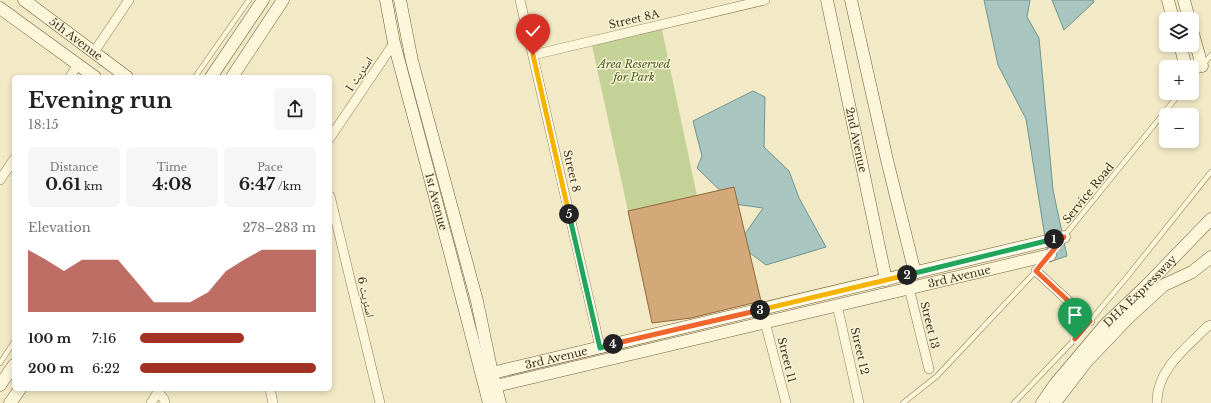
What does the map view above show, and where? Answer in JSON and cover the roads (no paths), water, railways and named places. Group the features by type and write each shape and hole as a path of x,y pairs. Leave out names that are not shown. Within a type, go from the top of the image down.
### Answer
{"main road":[{"name":"5th Avenue","path":"24,0 125,75"},
{"path":"212,75 263,0"},
{"path":"233,75 283,0"},
{"name":"1st Avenue","path":"386,0 394,43 489,403"},
{"path":"400,0 412,61 477,301 492,373 500,403"},
{"name":"2nd Avenue","path":"827,0 886,280"},
{"path":"851,0 915,273"},
{"path":"1168,0 1172,12"},
{"path":"1184,0 1187,12"},
{"name":"5th Avenue","path":"0,8 92,75"},
{"path":"1198,52 1202,66"},
{"name":"DHA Expressway","path":"1042,403 1056,383 1105,325 1147,285 1211,219"},
{"name":"3rd Avenue","path":"492,373 1064,237"},
{"name":"3rd Avenue","path":"496,386 1050,255"},
{"name":"DHA Expressway","path":"1056,403 1087,361 1128,318 1164,285 1192,272 1211,257"},
{"path":"0,385 12,368"},
{"path":"10,403 19,391"}],"street":[{"path":"94,52 129,0"},
{"name":"Street 8","path":"520,0 600,348"},
{"name":"Street 8A","path":"533,55 765,0"},
{"name":"اسٹریٹ 1","path":"332,135 394,43"},
{"path":"71,75 78,64"},
{"path":"0,180 12,162"},
{"name":"اسٹریٹ 6","path":"332,204 380,403"},
{"path":"1036,271 1090,321"},
{"name":"Street 13","path":"909,288 929,368"},
{"name":"Street 12","path":"837,305 859,403"},
{"name":"Street 11","path":"765,322 786,403"},
{"path":"1157,403 1158,388 1170,365 1208,326 1211,325"},
{"path":"151,403 159,391 165,403"},
{"path":"270,391 273,403"}],"lane":[{"path":"196,75 248,0"},
{"path":"1199,70 1211,55"},
{"name":"Service Road","path":"903,403 937,376 1036,271 1174,100"},
{"path":"1014,403 1075,339 1211,172"},
{"path":"0,363 12,345"}],"water":[{"path":"984,0 1030,0 1027,17 1039,38 1053,190 1067,256 1049,262 1026,119 998,65"},
{"path":"1052,0 1093,0 1094,2 1064,30"},
{"path":"753,91 765,97 764,147 789,171 799,198 826,247 766,265 738,244 763,208 734,204 697,168 702,156 693,121"}],"park label":[{"name":"Area Reserved for Park","path":"634,70"}]}
